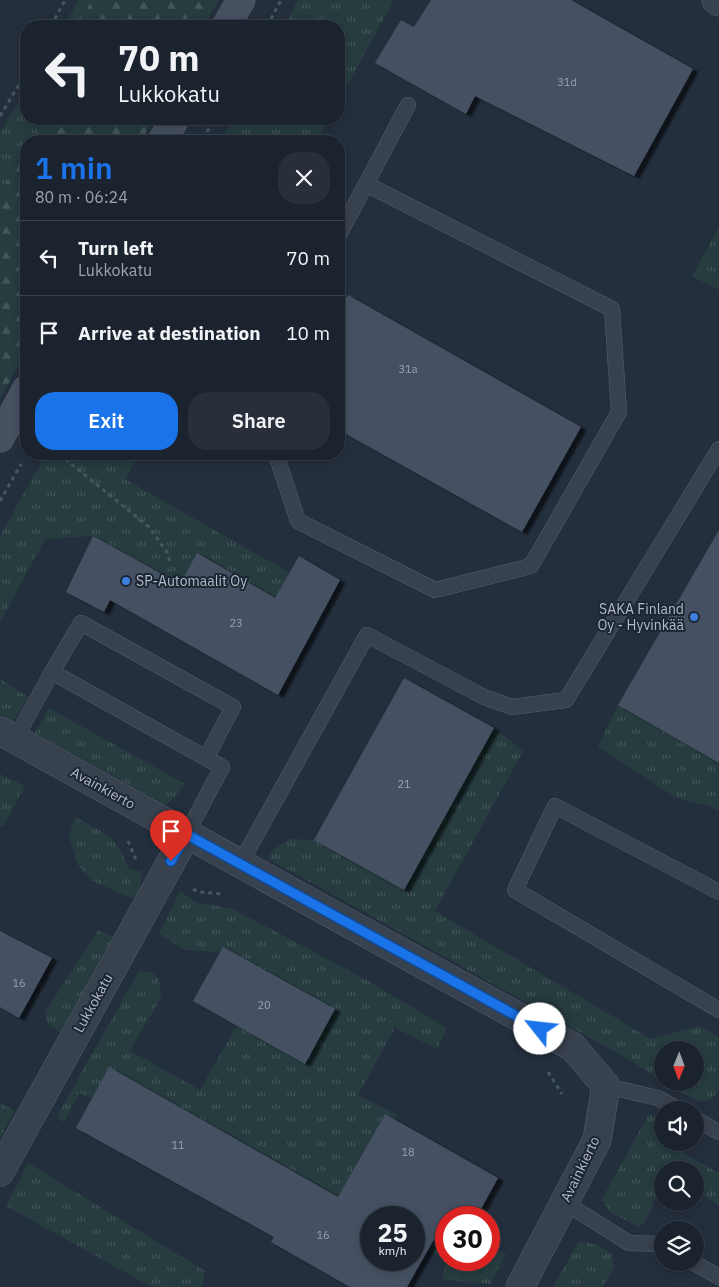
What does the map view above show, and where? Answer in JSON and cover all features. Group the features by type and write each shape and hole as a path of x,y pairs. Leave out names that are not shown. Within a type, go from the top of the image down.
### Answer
{"street":[{"path":"229,20 241,0"},
{"path":"0,438 20,401"},
{"name":"Avainkierto","path":"8,735 573,1047 606,1086 597,1140 520,1287"},
{"name":"Lukkokatu","path":"0,1172 186,834"}],"lane":[{"path":"345,224 408,105"},
{"path":"278,460 298,521 435,590 531,566 620,412 612,309 366,184"},
{"path":"240,864 367,635 484,697 512,707 566,700 719,449"},
{"path":"8,735 52,672 81,623 233,707 206,758"},
{"path":"52,672 222,767 186,834"},
{"path":"719,892 555,806 515,890 719,1010"},
{"path":"606,1086 658,1098 663,1101"},
{"path":"704,1124 719,1132"},
{"path":"564,1202 629,1243 654,1244"},
{"path":"704,1269 719,1277"}],"path":[{"path":"54,20 65,0"},
{"path":"269,20 281,0"},
{"path":"0,116 20,84"},
{"path":"206,134 211,125"},
{"path":"66,460 149,527 167,552 170,562"},
{"path":"0,501 22,462"}],"green space":[{"path":"79,0 91,0 83,20 67,20"},
{"path":"91,0 219,0 207,20 83,20"},
{"path":"298,0 394,0 345,89 345,20 287,20"},
{"path":"20,99 20,125 41,125 35,135 20,135 20,160 0,193 0,133"},
{"path":"41,125 150,125 145,135 35,135"},
{"path":"229,125 325,125 320,135 224,135"},
{"path":"20,160 20,362 0,399 0,193"},
{"path":"719,227 719,290 692,276"},
{"path":"43,460 136,460 125,479 332,597 317,622 198,553 180,584 93,536 45,539 0,623 0,536"},
{"path":"0,679 28,697 13,722 0,715"},
{"path":"618,705 719,763 719,811 709,806 677,798 598,747"},
{"path":"49,708 185,784 166,805 35,733"},
{"path":"494,728 523,751 435,911 651,1039 699,1026 719,1037 719,1090 710,1100 698,1101 679,1091 704,1091 704,1041 654,1041 654,1076 630,1060 267,858 274,849 289,839 314,840 404,890"},
{"path":"0,774 25,786 3,827 0,825"},
{"path":"75,817 102,832 114,842 120,849 129,869 142,872 140,889 133,899 93,881 78,865 69,837"},
{"path":"180,891 197,903 231,908 363,978 447,1028 437,1049 395,1028 358,1095 398,1115 395,1120 384,1115 354,1168 423,1206 360,1206 360,1209 109,1067 92,1098 79,1093 64,1122 56,1118 139,971 153,973 159,980 161,998 130,1051 200,1090 237,1025 305,1063 335,1010 220,952 185,950 159,934"},
{"path":"98,930 113,937 60,1033 46,1022 46,1011"},
{"path":"0,1103 15,1111 0,1138"},
{"path":"649,1114 654,1116 654,1151 684,1151 683,1153 697,1161 654,1161 654,1202 645,1222 638,1227 610,1212 602,1199"},
{"path":"28,1163 205,1271 202,1287 152,1287 6,1206"},
{"path":"704,1165 719,1173 719,1205 704,1196"},
{"path":"425,1207 435,1213 435,1253 425,1247"},
{"path":"579,1241 598,1245 612,1254 614,1267 603,1287 553,1287"},
{"path":"500,1250 506,1254 500,1265"},
{"path":"444,1271 497,1271 490,1284 442,1279"}],"building":[{"path":"431,0 571,0 693,69 634,176 475,96 466,114 375,63 401,20 414,27"},
{"path":"348,295 581,427 522,532 345,433 345,300"},
{"name":"SAKA Finland Oy - Hyvinkää","path":"719,530 719,763 618,705"},
{"path":"93,536 180,584 197,553 275,598 299,556 340,580 278,695 110,600 104,612 66,592"},
{"path":"404,678 494,728 404,890 314,840"},
{"path":"0,931 52,958 19,1018 0,1007"},
{"path":"223,947 335,1009 305,1064 193,1001"},
{"path":"109,1067 338,1197 385,1114 498,1178 483,1206 435,1206 435,1237 425,1255 425,1206 360,1206 360,1271 416,1271 407,1287 350,1287 271,1242 274,1237 76,1128"}],"place":[{"name":"SP-Automaalit Oy","path":"126,581"},
{"name":"SAKA Finland Oy - Hyvinkää","path":"694,617"}],"route":[{"path":"171,861 186,834 540,1029"}]}
